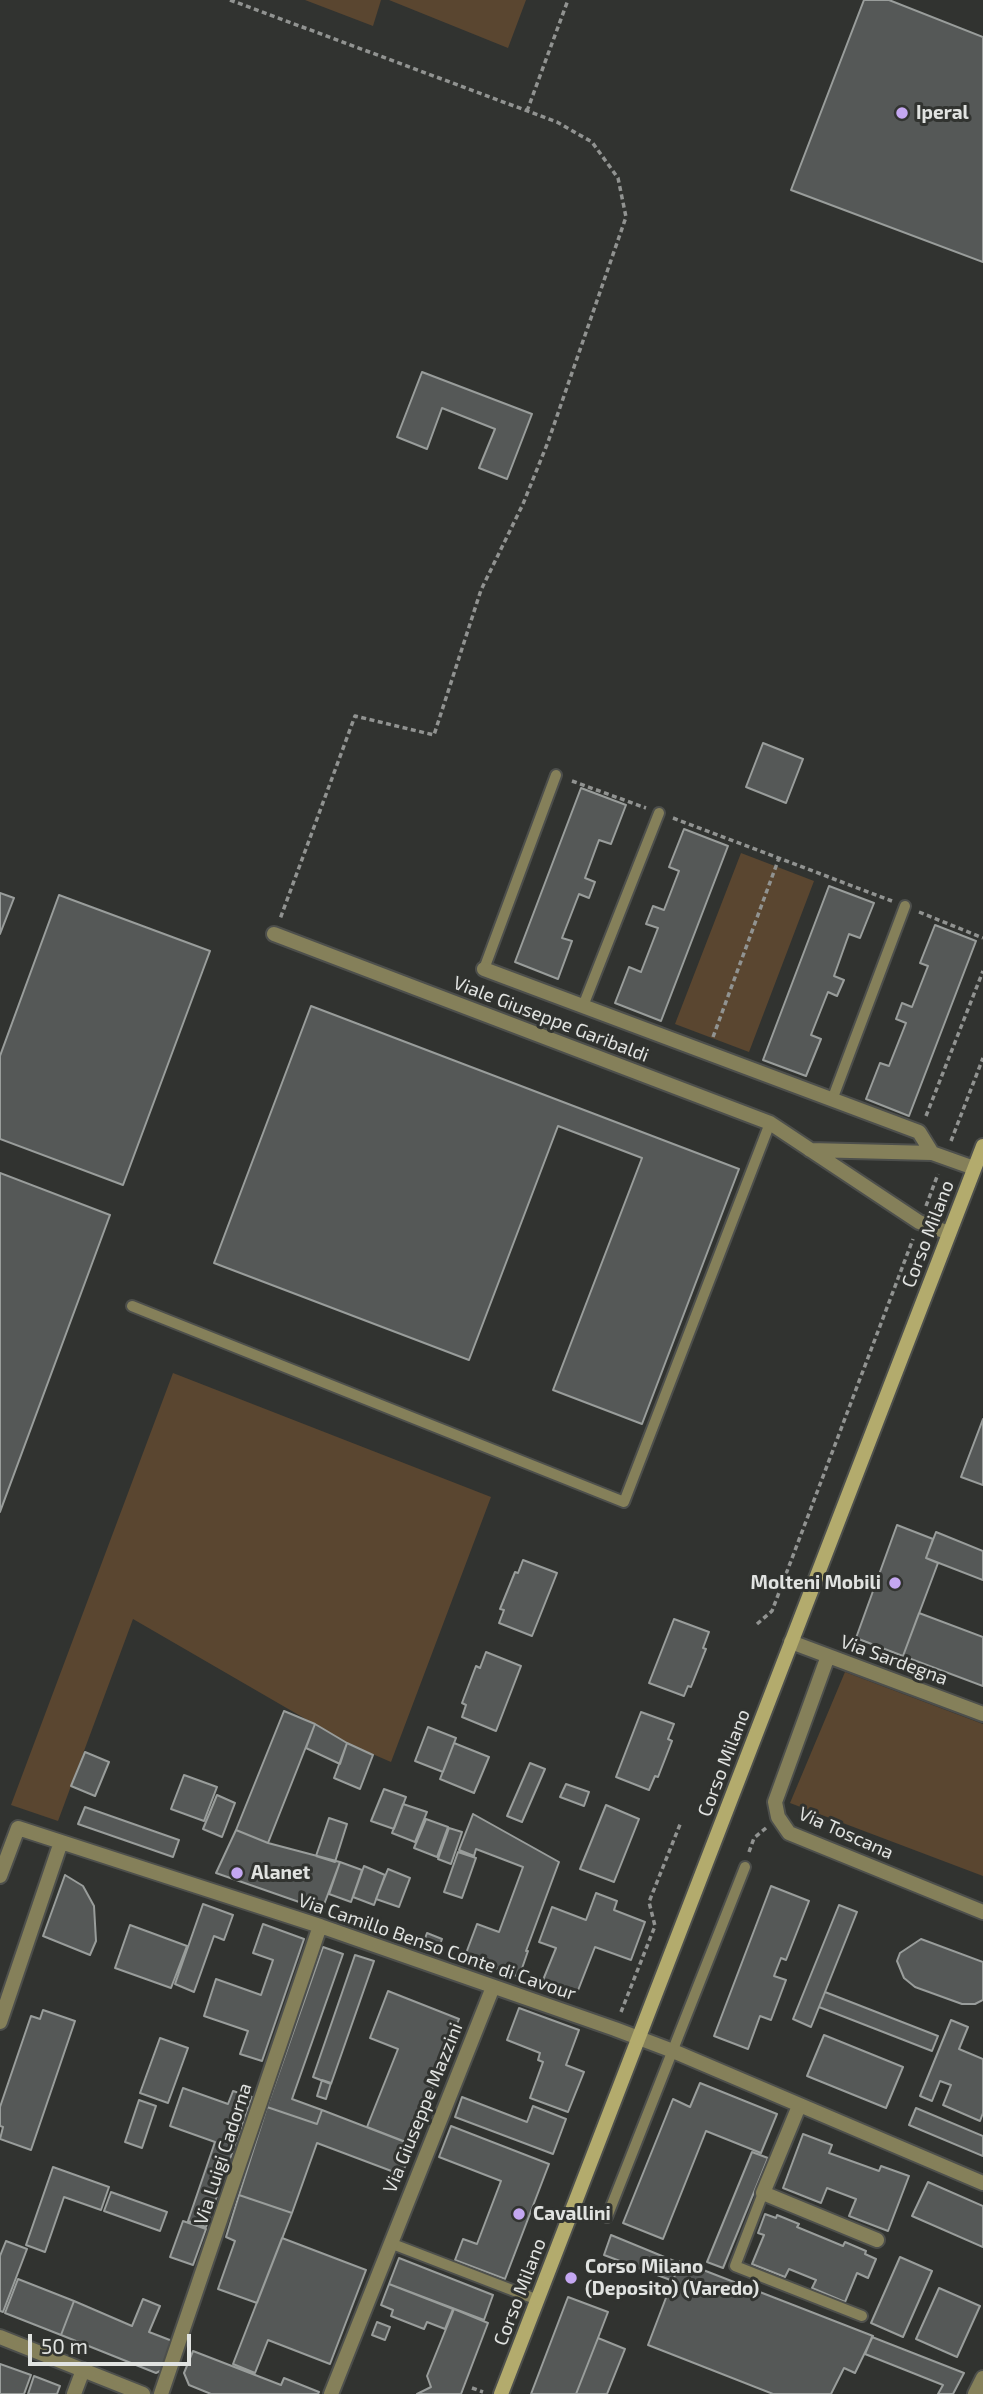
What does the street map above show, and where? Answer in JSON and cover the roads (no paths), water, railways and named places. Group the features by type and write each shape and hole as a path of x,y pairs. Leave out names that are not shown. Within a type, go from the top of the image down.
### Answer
{"main road":[{"name":"Corso Milano","path":"501,2394 983,1146"}],"street":[{"name":"Viale Giuseppe Garibaldi","path":"274,934 770,1123 919,1222 949,1233"},
{"name":"Viale Giuseppe Garibaldi","path":"484,969 919,1132 938,1155"},
{"path":"809,1150 938,1155 974,1168"},
{"name":"Via Sardegna","path":"791,1642 983,1714"},
{"name":"Via Toscana","path":"828,1656 775,1802 778,1818 789,1833 983,1912"},
{"name":"Via Camillo Benso Conte di Cavour","path":"0,1876 18,1828 320,1926 615,2029 983,2183"},
{"path":"0,2022 61,1842"},
{"name":"Via Luigi Cadorna","path":"161,2394 320,1926"},
{"name":"Via Giuseppe Mazzini","path":"331,2394 492,1987"},
{"path":"799,2106 763,2193 877,2240"},
{"path":"0,2337 143,2394"},
{"path":"74,2394 83,2370"},
{"path":"975,2394 983,2378"}],"lane":[{"name":"Viale Giuseppe Garibaldi","path":"484,969 556,775"},
{"name":"Viale Giuseppe Garibaldi","path":"583,1006 659,813"},
{"path":"832,1100 905,906"},
{"path":"132,1306 624,1502 770,1123"},
{"path":"607,2217 744,1867"},
{"path":"763,2193 735,2266 862,2316"},
{"path":"390,2244 538,2300"}],"place":[{"name":"Iperal","path":"902,113"},
{"name":"Molteni Mobili","path":"895,1583"},
{"name":"Alanet","path":"237,1873"},
{"name":"Cavallini","path":"519,2214"},
{"name":"Corso Milano (Deposito) (Varedo)","path":"571,2278"}]}
